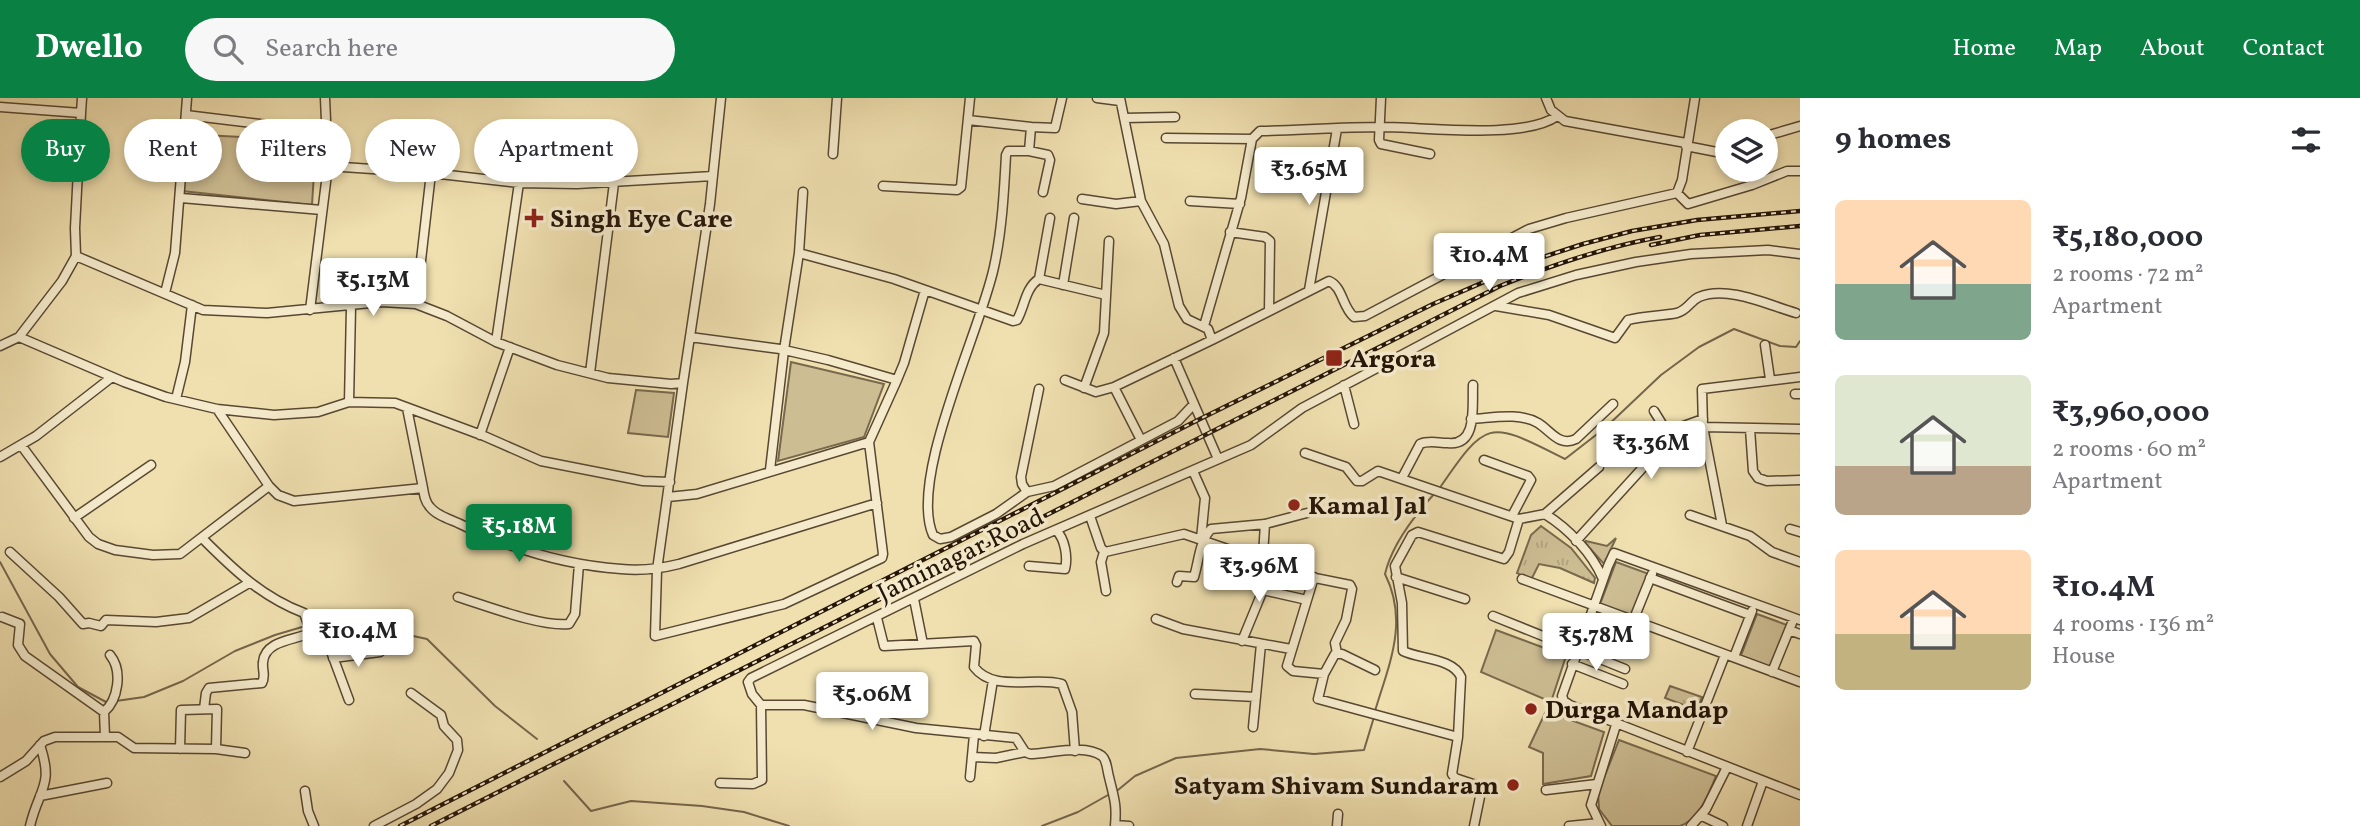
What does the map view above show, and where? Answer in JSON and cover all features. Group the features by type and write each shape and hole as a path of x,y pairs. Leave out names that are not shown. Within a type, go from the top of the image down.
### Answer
{"street":[{"path":"0,346 19,337 62,281 76,256 82,98"},
{"path":"165,293 175,253 187,98"},
{"path":"325,98 326,119"},
{"path":"721,98 710,204 657,570 654,615 656,636 784,604 882,558 869,442 904,363 925,290"},
{"path":"833,154 837,98"},
{"path":"883,186 957,190 961,187 970,98"},
{"path":"968,120 1055,128 1062,98"},
{"path":"1097,98 1120,99 1142,201 1164,244 1183,314 1187,319 1204,326 1211,334 1212,340"},
{"path":"1381,98 1381,144 1430,154"},
{"path":"1546,98 1557,116 1565,121 1715,151"},
{"path":"1065,380 1096,392 1114,387 1322,283 1334,282 1349,313 1354,317 1365,316 1529,229 1677,193 1681,188 1695,98"},
{"path":"0,107 80,113"},
{"path":"186,115 236,121"},
{"path":"1204,326 1240,204 1252,139 1259,131 1380,127 1476,130 1528,127 1548,122 1557,116"},
{"path":"1124,118 1175,117"},
{"path":"1778,132 1800,126"},
{"path":"1029,150 1031,127"},
{"path":"1309,290 1337,129"},
{"path":"1166,138 1252,139"},
{"path":"1043,192 1048,155 1029,150 1008,151 996,256 937,446 928,509 931,529 938,539 951,537 996,514 1027,492 1054,486 1178,421 1194,404"},
{"path":"1677,193 1688,204 1752,185 1787,171 1800,171"},
{"path":"460,176 519,183 614,183 713,176"},
{"path":"310,310 326,182"},
{"path":"416,304 430,182"},
{"path":"496,342 519,183"},
{"path":"590,373 614,183"},
{"path":"771,470 784,350 799,253 803,192"},
{"path":"181,198 322,210"},
{"path":"1082,199 1116,204 1142,201"},
{"path":"1190,201 1240,204"},
{"path":"799,253 925,290 1007,320 1017,320 1029,288 1039,279 1050,218"},
{"path":"1063,285 1074,218"},
{"path":"1230,232 1265,237 1270,241 1269,311"},
{"path":"1084,388 1104,333 1109,241"},
{"name":"Jaminagar Road","path":"761,705 752,694 749,680 986,562 1251,444 1302,408 1518,293 1576,275 1691,254 1768,250 1800,254"},
{"path":"76,256 203,310 238,313 351,307 381,302 416,304 447,316 496,342 557,365 608,378 683,383"},
{"path":"1039,279 1106,295"},
{"path":"1496,306 1549,316 1615,338 1628,320 1678,313 1700,297 1716,294 1740,296 1796,313"},
{"path":"176,399 185,362 192,305"},
{"path":"349,402 351,307"},
{"path":"19,337 112,377 217,410 274,415 318,412 349,402 395,403 541,461 643,481 670,482"},
{"path":"690,337 784,350 897,380"},
{"path":"1765,345 1770,379"},
{"path":"480,435 510,347"},
{"path":"1175,358 1219,459"},
{"path":"0,457 75,408 112,377"},
{"path":"1722,525 1703,423 1702,389 1800,377"},
{"path":"1345,385 1354,424"},
{"path":"1402,478 1420,444 1461,443 1469,432 1473,385"},
{"path":"1114,387 1141,440"},
{"path":"1027,492 1021,477 1039,389"},
{"path":"1471,419 1529,419 1560,440 1570,442 1613,404"},
{"path":"407,408 425,500 435,512 523,550 579,564 657,570 877,503"},
{"path":"217,410 278,495 295,501 423,488"},
{"path":"1576,541 1668,440 1667,432 1654,411"},
{"path":"1667,432 1703,423 1750,429 1800,429"},
{"path":"1750,429 1753,471 1758,478 1767,481 1800,480"},
{"path":"668,497 697,494 869,442"},
{"path":"21,444 93,541 115,550 174,555 189,549 269,486"},
{"path":"1305,453 1341,465 1357,481 1362,481 1378,471 1516,518 1545,514 1599,467"},
{"path":"1474,826 1482,788 1453,777 1458,737 1460,673 1448,666 1403,651 1403,611 1396,577 1396,562 1416,532 1502,560 1509,552 1516,518 1531,480 1528,476 1484,460"},
{"path":"74,518 151,465"},
{"path":"1177,582 1179,576 1194,577 1202,540 1205,498 1193,471"},
{"path":"1202,540 1215,528 1265,524 1307,513"},
{"path":"1545,514 1597,564 1603,579"},
{"path":"1690,515 1722,525 1757,540 1772,552 1800,562"},
{"path":"1090,516 1104,552"},
{"path":"1242,641 1263,590 1261,585 1265,524"},
{"path":"1790,529 1800,532"},
{"path":"1029,566 1065,569 1063,542 1056,530"},
{"path":"1104,552 1181,534 1264,560 1270,569 1352,587 1350,608 1335,643 1337,653 1324,674 1318,699 1458,737"},
{"path":"203,538 249,583 272,599 304,613 310,630 308,634 266,651 263,660 265,679 262,684 209,688 204,709"},
{"path":"10,552 59,597 83,624 101,626 106,620 156,622 189,618 249,583"},
{"path":"1104,552 1101,562 1107,591"},
{"path":"1772,672 1789,629 1797,619 1615,553 1562,692 1564,701 1616,725 1799,793"},
{"path":"458,597 524,617 559,625 569,624 575,614 579,564"},
{"path":"1633,621 1654,568"},
{"path":"1314,577 1287,666 1290,670 1324,674"},
{"path":"1396,577 1465,599"},
{"path":"1650,578 1750,615"},
{"path":"1522,579 1800,682"},
{"path":"1263,590 1307,600"},
{"path":"914,599 923,644"},
{"path":"1688,752 1729,656 1755,604"},
{"path":"1493,616 1625,668"},
{"path":"2,617 20,624 18,645 25,656 106,710"},
{"path":"877,618 884,646 976,643 974,667 981,675 993,680 1062,684 1072,712 1075,751"},
{"path":"1156,619 1183,629 1291,649"},
{"path":"308,620 351,620"},
{"path":"1789,629 1800,634"},
{"path":"310,630 326,639 349,701"},
{"path":"1254,727 1261,644"},
{"path":"333,658 380,652"},
{"path":"1337,653 1375,670"},
{"path":"105,737 106,710 115,691 117,667 110,655"},
{"path":"1572,664 1623,684"},
{"path":"984,736 993,680"},
{"path":"374,826 416,804 437,789 449,773 458,750 457,740 444,726 441,715 411,693"},
{"path":"1195,694 1256,697"},
{"path":"720,783 761,782 761,705 804,705 907,727 1019,739 1025,752"},
{"path":"180,749 181,710 217,709 216,749"},
{"path":"1569,826 1600,824 1591,805 1616,725"},
{"path":"970,777 974,735"},
{"path":"0,777 26,761 40,745 55,737 120,738 134,748 216,749 246,753"},
{"path":"30,826 47,775 40,745"},
{"path":"972,757 996,758 1025,752 1090,752 1104,759 1116,797 1115,825 1129,826"},
{"path":"1723,826 1698,822 1727,767"},
{"path":"1747,826 1763,781"},
{"path":"40,796 107,783"},
{"path":"1546,790 1597,784"},
{"path":"305,791 314,826"},
{"path":"1337,826 1338,814"}],"green space":[{"path":"222,136 236,137 236,182 313,182 312,205 182,191 182,182 222,182"},
{"path":"791,362 884,384 864,437 778,461"},
{"path":"636,390 674,393 668,437 628,433"},
{"path":"1541,526 1571,548 1595,578 1594,583 1560,568 1539,564 1531,580 1517,573 1531,535"},
{"path":"1616,538 1604,564 1586,544 1586,541 1607,546"},
{"path":"1616,562 1649,574 1633,618 1599,607"},
{"path":"1757,614 1787,625 1769,670 1740,658"},
{"path":"1496,630 1566,656 1551,702 1481,672"},
{"path":"1670,686 1702,697 1697,710 1665,698"},
{"path":"1546,711 1604,732 1591,776 1543,784 1543,753 1529,747"},
{"path":"1619,740 1716,776 1693,818 1680,826 1612,826 1599,809 1598,793"}],"waterway":[{"path":"1439,489 1469,449 1480,438 1492,433 1505,433 1520,438 1565,459 1605,428 1661,375 1699,347 1734,329 1780,346 1796,347 1800,341"},
{"path":"1375,711 1391,660 1396,626 1396,609 1385,574 1388,563 1405,531 1435,493"},
{"path":"0,562 50,654 78,687 106,702"},
{"path":"316,626 390,631 427,639 495,706 537,739"},
{"path":"116,701 144,697 183,681 235,651 302,627"},
{"path":"1118,790 1135,776 1176,758 1260,749 1314,754 1364,750 1374,717"},
{"path":"564,781 591,811 631,801 702,806 744,812 789,826"},
{"path":"1042,826 1078,812 1108,795"}],"railway":[{"path":"400,826 1200,419 1433,304 1537,259 1632,231 1697,220 1800,211"},
{"path":"1651,245 1700,235 1800,226"},
{"path":"431,826 1500,286 1578,257 1660,237"}],"place":[{"name":"Singh Eye Care","path":"534,218"},
{"name":"Argora","path":"1334,358"},
{"name":"Kamal Jal","path":"1294,505"},
{"name":"Durga Mandap","path":"1531,709"},
{"name":"Satyam Shivam Sundaram","path":"1513,785"}]}
